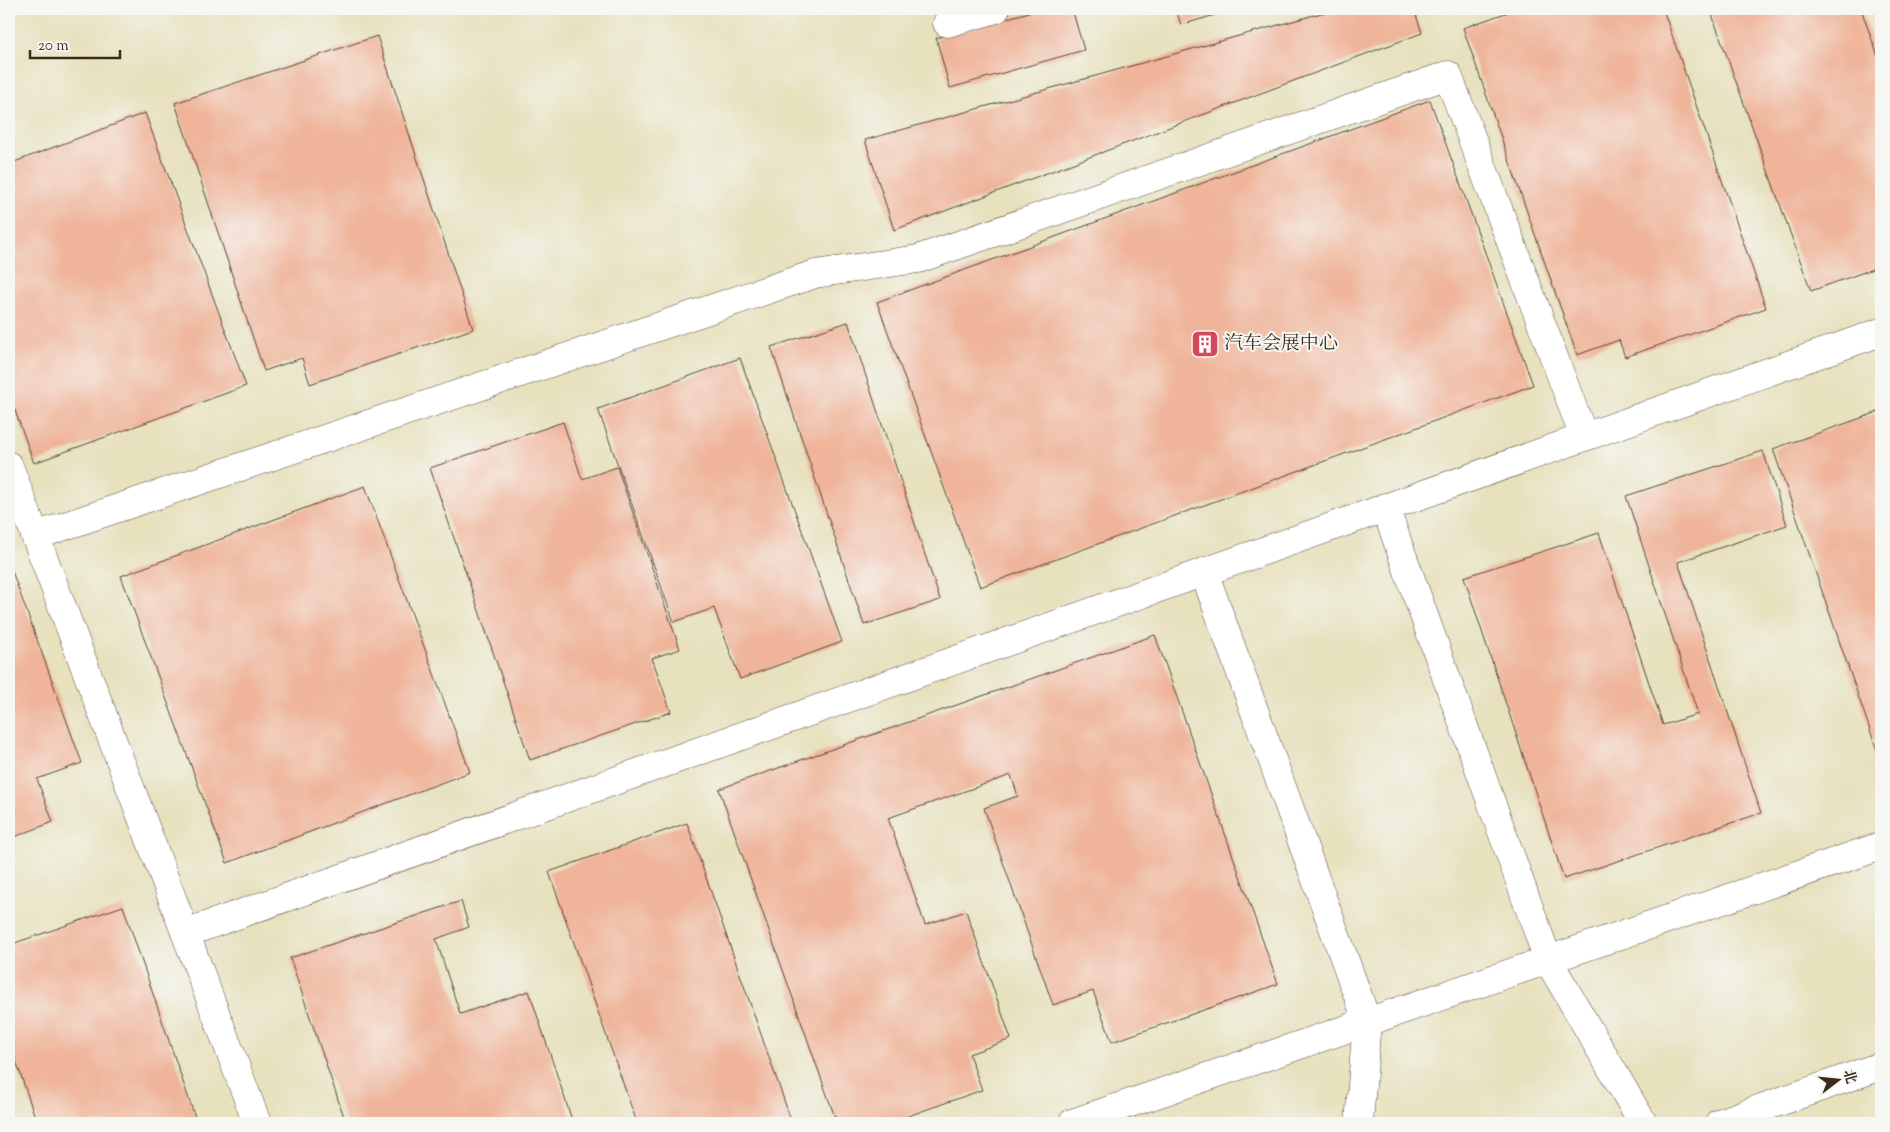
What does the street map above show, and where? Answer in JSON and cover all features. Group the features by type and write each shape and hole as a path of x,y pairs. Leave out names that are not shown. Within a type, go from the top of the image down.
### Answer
{"main road":[{"path":"948,23 996,9"},
{"path":"35,536 815,274 918,259 1448,75 1584,437"},
{"path":"186,933 1881,332"},
{"path":"9,466 257,1123"},
{"path":"1385,507 1548,960 1643,1123"},
{"path":"1204,572 1367,1022 1358,1123"},
{"path":"1072,1123 1881,846"},
{"path":"1719,1123 1881,1066"}],"building":[{"path":"1040,9 1072,9 1084,50 950,88 936,38"},
{"path":"1176,9 1235,9 1181,25"},
{"path":"1336,9 1414,9 1422,33 894,230 865,140"},
{"path":"1517,9 1663,9 1766,308 1625,357 1619,340 1577,355 1463,28"},
{"path":"1710,9 1861,9 1881,65 1881,266 1811,291"},
{"path":"377,36 473,329 310,384 302,358 264,371 175,103"},
{"name":"汽车会展中心","path":"1430,100 1533,385 980,587 877,302"},
{"path":"145,113 246,386 34,463 9,394 9,164"},
{"path":"848,322 940,600 864,625 771,347"},
{"path":"740,358 842,642 740,679 714,608 674,622 598,409"},
{"path":"1881,411 1881,762 1773,449"},
{"path":"563,422 582,479 617,467 680,649 652,658 671,712 530,760 430,468"},
{"path":"1763,451 1787,525 1678,562 1761,813 1564,879 1464,577 1599,533 1663,725 1698,714 1626,496"},
{"path":"365,486 470,772 227,863 121,576"},
{"path":"9,563 82,763 37,779 53,822 9,839"},
{"path":"1155,635 1278,984 1112,1042 1093,991 1053,1005 984,808 1018,796 1011,775 888,818 925,925 966,911 1011,1039 969,1054 982,1090 888,1123 837,1123 719,789"},
{"path":"687,823 792,1123 637,1123 549,872"},
{"path":"461,901 469,927 436,939 460,1014 529,991 573,1123 346,1123 290,958"},
{"path":"123,906 197,1123 37,1123 9,1040 9,945"}],"place":[{"name":"汽车会展中心","path":"1205,344"}]}
